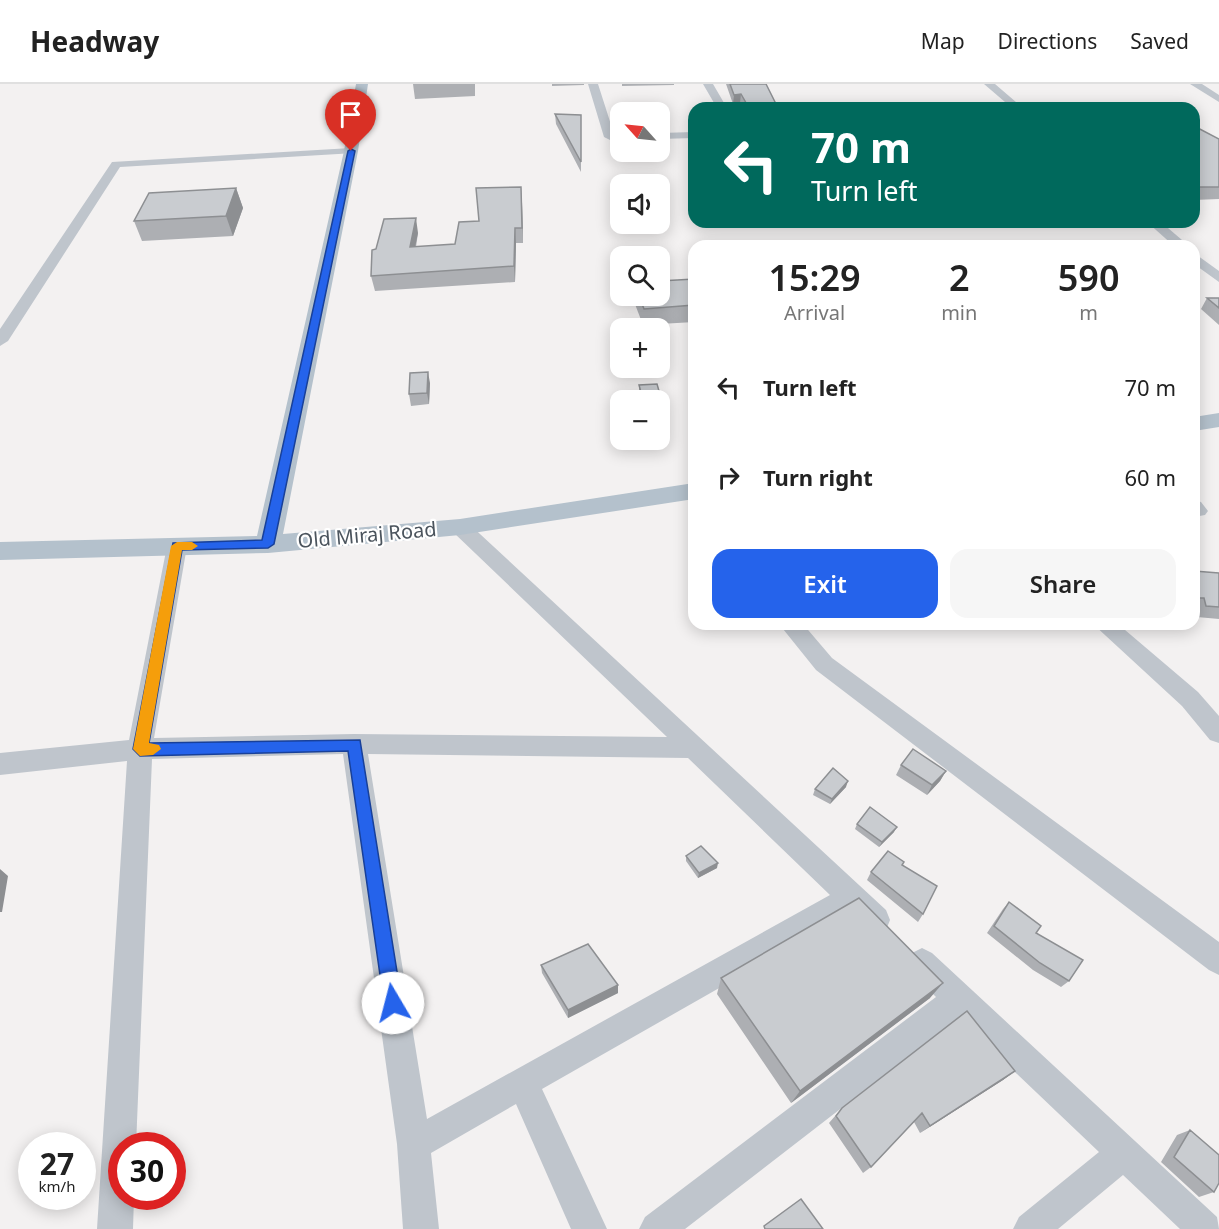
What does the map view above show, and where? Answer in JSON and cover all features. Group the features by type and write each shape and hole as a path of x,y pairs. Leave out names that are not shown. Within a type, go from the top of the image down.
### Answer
{"main road":[{"path":"268,544 351,151 362,84"},
{"path":"1200,423 1219,420"},
{"name":"Old Miraj Road","path":"0,551 268,544 460,527 688,492"}],"street":[{"path":"593,84 610,137"},
{"path":"708,84 718,102"},
{"path":"989,84 1011,102"},
{"path":"1195,84 1219,99"},
{"path":"670,136 688,135"},
{"path":"0,340 116,164 351,151"},
{"path":"1160,228 1175,240"},
{"path":"1200,261 1219,278"},
{"path":"460,527 1205,1229"},
{"path":"115,1229 140,749 177,546"},
{"path":"795,630 824,664 1219,960"},
{"path":"1111,630 1190,699 1219,732"},
{"path":"0,764 140,749 354,744 693,748"},
{"path":"354,744 414,1144 421,1229"},
{"path":"414,1144 852,897"},
{"path":"657,1229 959,998"},
{"path":"523,1083 589,1229"},
{"path":"1031,1229 1124,1153"}],"building":[{"path":"730,84 766,84 775,102 746,102 741,94 734,95"},
{"path":"555,114 581,115 581,162"},
{"path":"1200,129 1219,139 1219,187 1200,187"},
{"path":"521,187 522,228 515,228 514,266 371,276 372,250 376,249 384,219 416,218 410,247 455,244 459,222 479,221 476,188"},
{"path":"236,188 226,216 134,221 149,193"},
{"path":"688,279 688,305 644,309 643,306 670,306 670,280"},
{"path":"1207,298 1219,298 1219,308"},
{"path":"428,372 427,393 409,394 410,373"},
{"path":"657,384 659,390 640,390 639,385"},
{"path":"1200,571 1219,573 1219,607 1206,606 1204,598 1200,598"},
{"path":"913,749 946,771 932,785 901,765"},
{"path":"833,768 848,781 832,799 815,789"},
{"path":"870,807 897,827 882,842 857,824"},
{"path":"701,846 718,863 699,873 686,856"},
{"path":"888,851 904,862 902,865 937,886 923,914 871,872"},
{"path":"859,898 943,983 800,1091 721,978"},
{"path":"1009,902 1041,926 1036,933 1083,960 1069,981 1040,963 994,926"},
{"path":"588,944 618,985 568,1010 541,965"},
{"path":"967,1011 1015,1071 930,1126 922,1113 871,1167 836,1116 842,1108"},
{"path":"1190,1130 1219,1155 1219,1183 1214,1192 1174,1157"},
{"path":"801,1199 823,1229 765,1229 764,1226"}],"slow traffic":[{"path":"153,749 140,749 177,546 192,546"}],"route":[{"path":"351,151 268,544 177,546 140,749 354,744 393,1003"}]}
